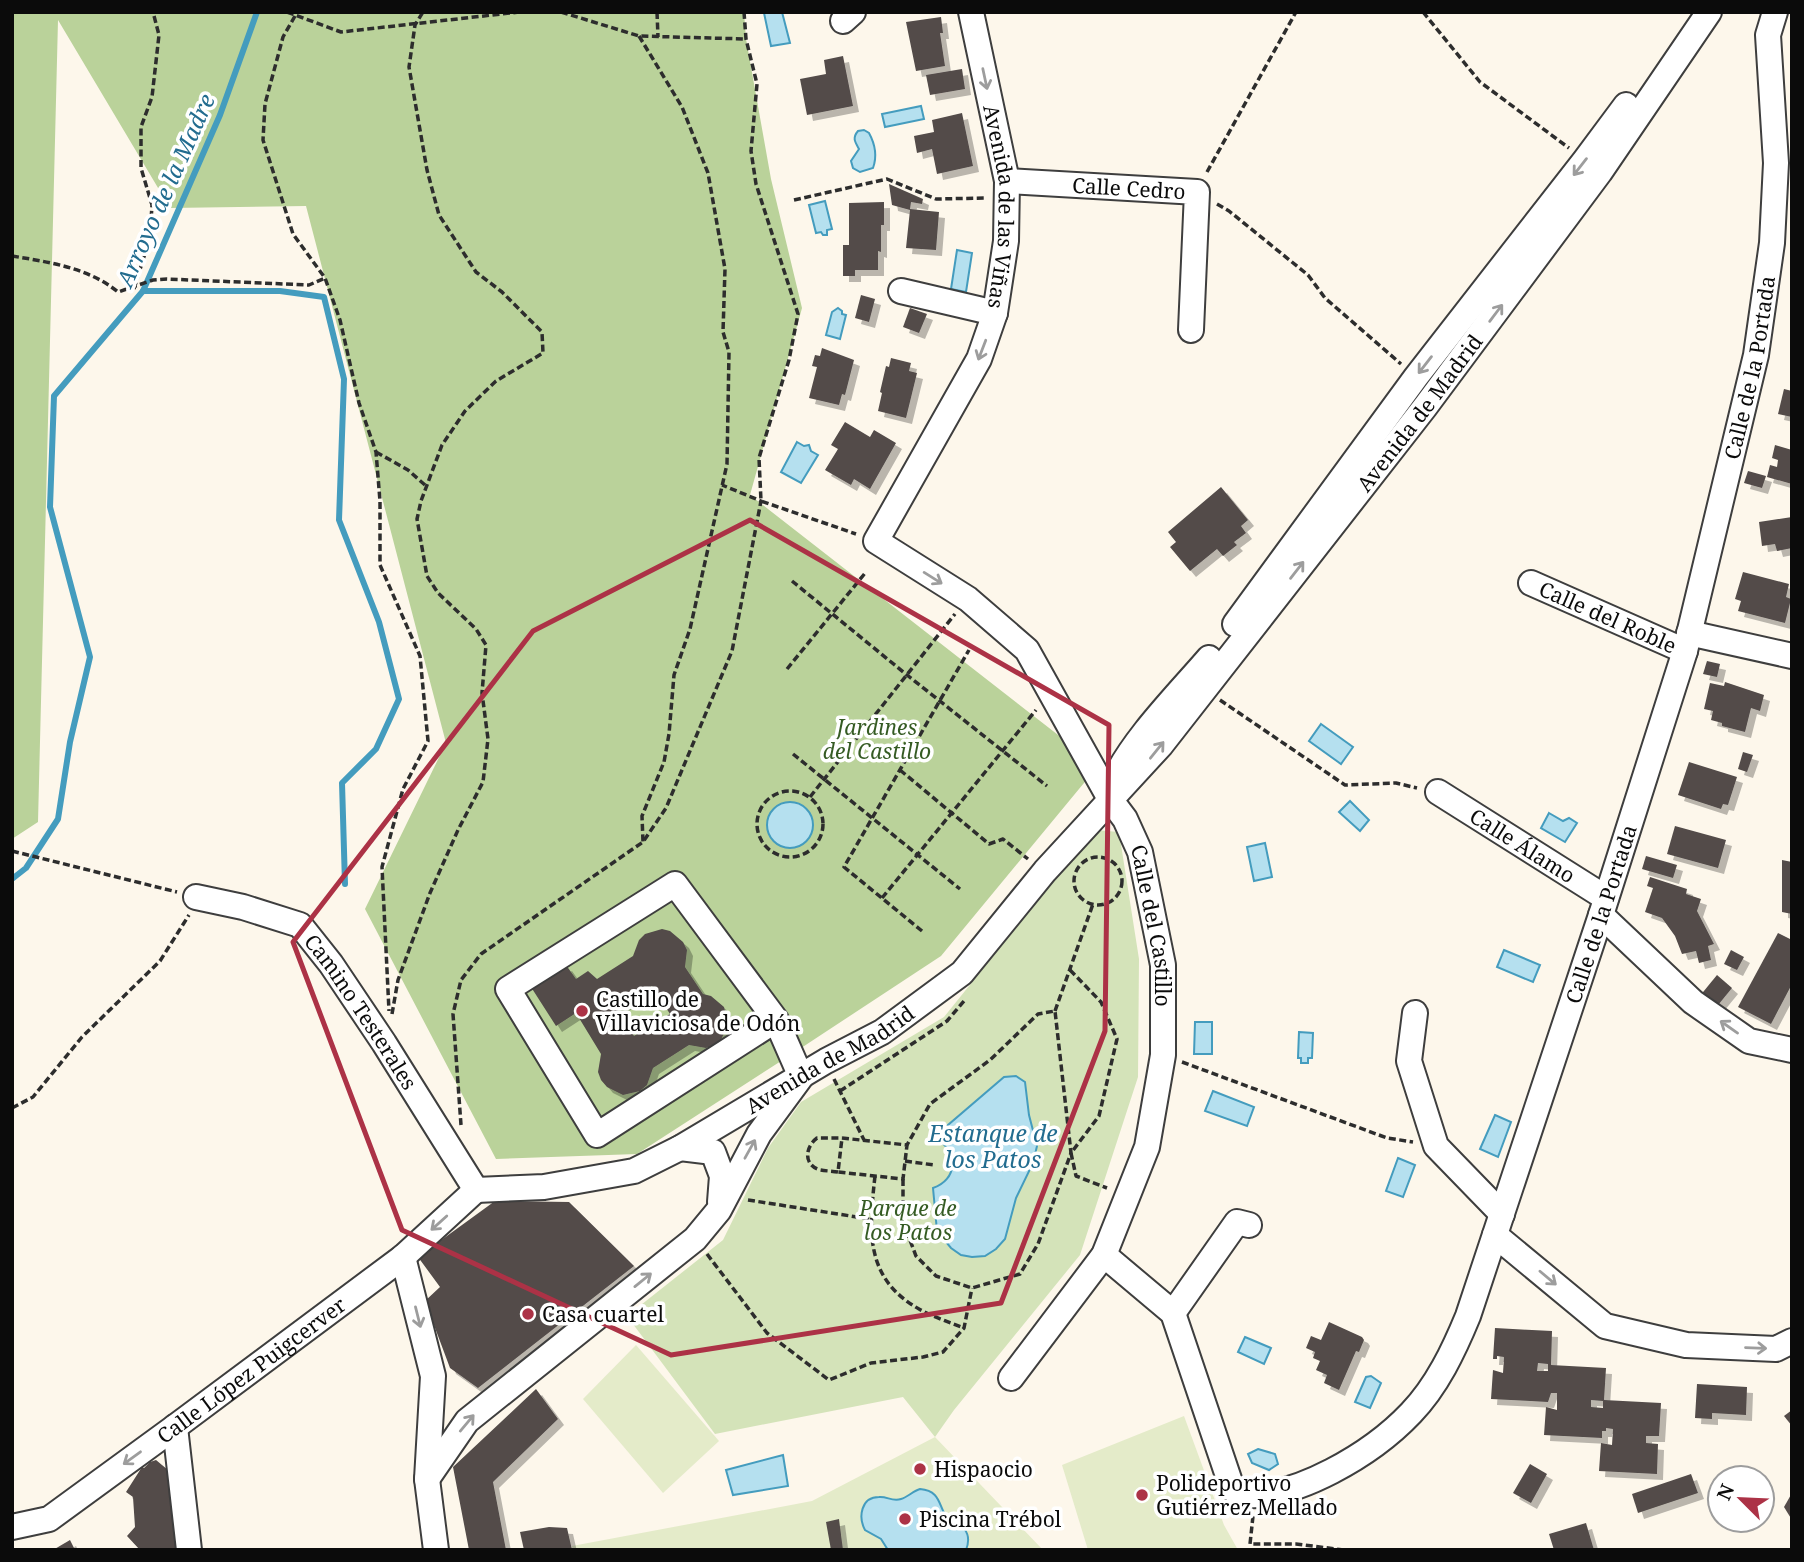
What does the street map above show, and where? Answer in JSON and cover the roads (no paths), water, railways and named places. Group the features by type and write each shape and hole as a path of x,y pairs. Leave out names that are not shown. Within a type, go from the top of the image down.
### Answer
{"street":[{"name":"Avenida de las Viñas","path":"876,541 979,359 995,313 1006,241 1007,181 971,12"},
{"name":"Avenida de Madrid","path":"1110,799 1111,785 1117,773 1138,743 1214,652 1416,377 1585,160 1692,12"},
{"name":"Avenida de Madrid","path":"476,1190 544,1186 634,1171 680,1148 826,1061 882,1032 962,973 1045,871 1147,761 1425,407 1600,172 1709,12"},
{"name":"Calle de la Portada","path":"1173,1313 1230,1482 1238,1495 1255,1497 1293,1490 1333,1471 1375,1444 1412,1413 1436,1380 1456,1345 1604,906 1687,642 1756,355 1772,243 1776,163 1768,36 1775,12"},
{"name":"Calle Cedro","path":"1007,181 1196,192 1191,330"},
{"path":"901,290 995,313"},
{"name":"Calle del Castillo","path":"876,541 968,599 1027,650 1140,852 1163,965 1163,1055 1147,1147 1129,1196 1104,1255 1011,1378"},
{"name":"Calle del Roble","path":"1531,583 1687,642 1792,656"},
{"name":"Calle Álamo","path":"1438,792 1604,906 1693,1002 1749,1041 1792,1050"},
{"path":"427,1479 467,1421 695,1239 722,1204 759,1134 801,1077 776,1020 675,884 509,989 597,1135 776,1020"},
{"name":"Camino Testerales","path":"196,897 300,925 386,1035 476,1190"},
{"path":"1415,1013 1409,1061 1436,1146 1498,1224 1605,1326 1686,1345 1776,1349 1792,1341"},
{"path":"680,1148 713,1152 722,1176 722,1204"},
{"name":"Calle López Puigcerver","path":"12,1527 49,1518 175,1427 403,1257 476,1190"},
{"path":"1104,1255 1173,1313 1237,1223 1249,1225"},
{"path":"403,1257 433,1376 427,1479 436,1550"},
{"path":"175,1427 189,1550"}],"water":[{"path":"782,12 790,43 771,46 764,13"},
{"path":"921,106 924,119 885,127 882,114"},
{"path":"858,131 869,133 873,142 875,159 873,168 860,172 853,168 851,161 859,149 855,136"},
{"path":"825,201 832,229 827,230 827,235 823,235 821,232 816,233 809,205"},
{"path":"957,250 972,253 966,292 951,289"},
{"path":"838,308 846,315 840,339 826,335 832,312"},
{"path":"797,442 804,446 809,445 811,451 818,455 801,483 781,472"},
{"path":"1321,724 1353,747 1341,764 1309,741"},
{"path":"1350,801 1369,820 1360,831 1339,812"},
{"path":"790,802 806,809 813,825 806,841 790,848 774,841 767,825 774,809"},
{"path":"1549,813 1563,821 1569,818 1577,823 1565,842 1541,828"},
{"path":"1265,843 1272,877 1254,881 1247,847"},
{"path":"1504,950 1540,965 1533,982 1497,967"},
{"path":"1195,1022 1212,1022 1212,1054 1194,1054"},
{"path":"1299,1032 1313,1033 1312,1058 1308,1058 1308,1063 1301,1063 1301,1058 1298,1058"},
{"name":"Estanque de los Patos","path":"1016,1076 1025,1082 1029,1115 1037,1146 1033,1163 1016,1198 1005,1239 985,1256 961,1255 951,1248 937,1231 933,1188 947,1179 952,1166 949,1152 938,1140 948,1125 1004,1077"},
{"path":"1213,1091 1254,1107 1247,1126 1205,1111"},
{"path":"1495,1115 1511,1122 1498,1157 1480,1149"},
{"path":"1398,1158 1415,1165 1403,1197 1386,1191"},
{"path":"1245,1337 1271,1348 1264,1364 1238,1352"},
{"path":"1371,1376 1381,1383 1370,1408 1355,1402 1366,1377"},
{"path":"1258,1449 1275,1454 1278,1464 1269,1470 1252,1463 1248,1454"},
{"path":"783,1455 788,1486 733,1495 726,1470"},
{"name":"Piscina Trébol","path":"920,1489 932,1493 947,1518 965,1529 968,1538 966,1550 888,1550 881,1539 865,1530 862,1514 868,1500 882,1497 898,1500"}],"waterway":[{"name":"Arroyo de la Madre","path":"12,879 26,868 58,819 70,742 90,657 50,507 54,396 143,291 220,115 257,12"},
{"path":"143,291 280,291 324,297 344,379 339,520 379,622 399,699 376,749 342,783 345,884"}],"place":[{"name":"Castillo de Villaviciosa de Odón","path":"582,1011"},
{"name":"Casa cuartel","path":"528,1314"},
{"name":"Hispaocio","path":"920,1469"},
{"name":"Polideportivo Gutiérrez Mellado","path":"1142,1495"},
{"name":"Piscina Trébol","path":"905,1519"}],"park label":[{"name":"Jardines del Castillo","path":"877,739"},
{"name":"Parque de los Patos","path":"908,1220"}]}
